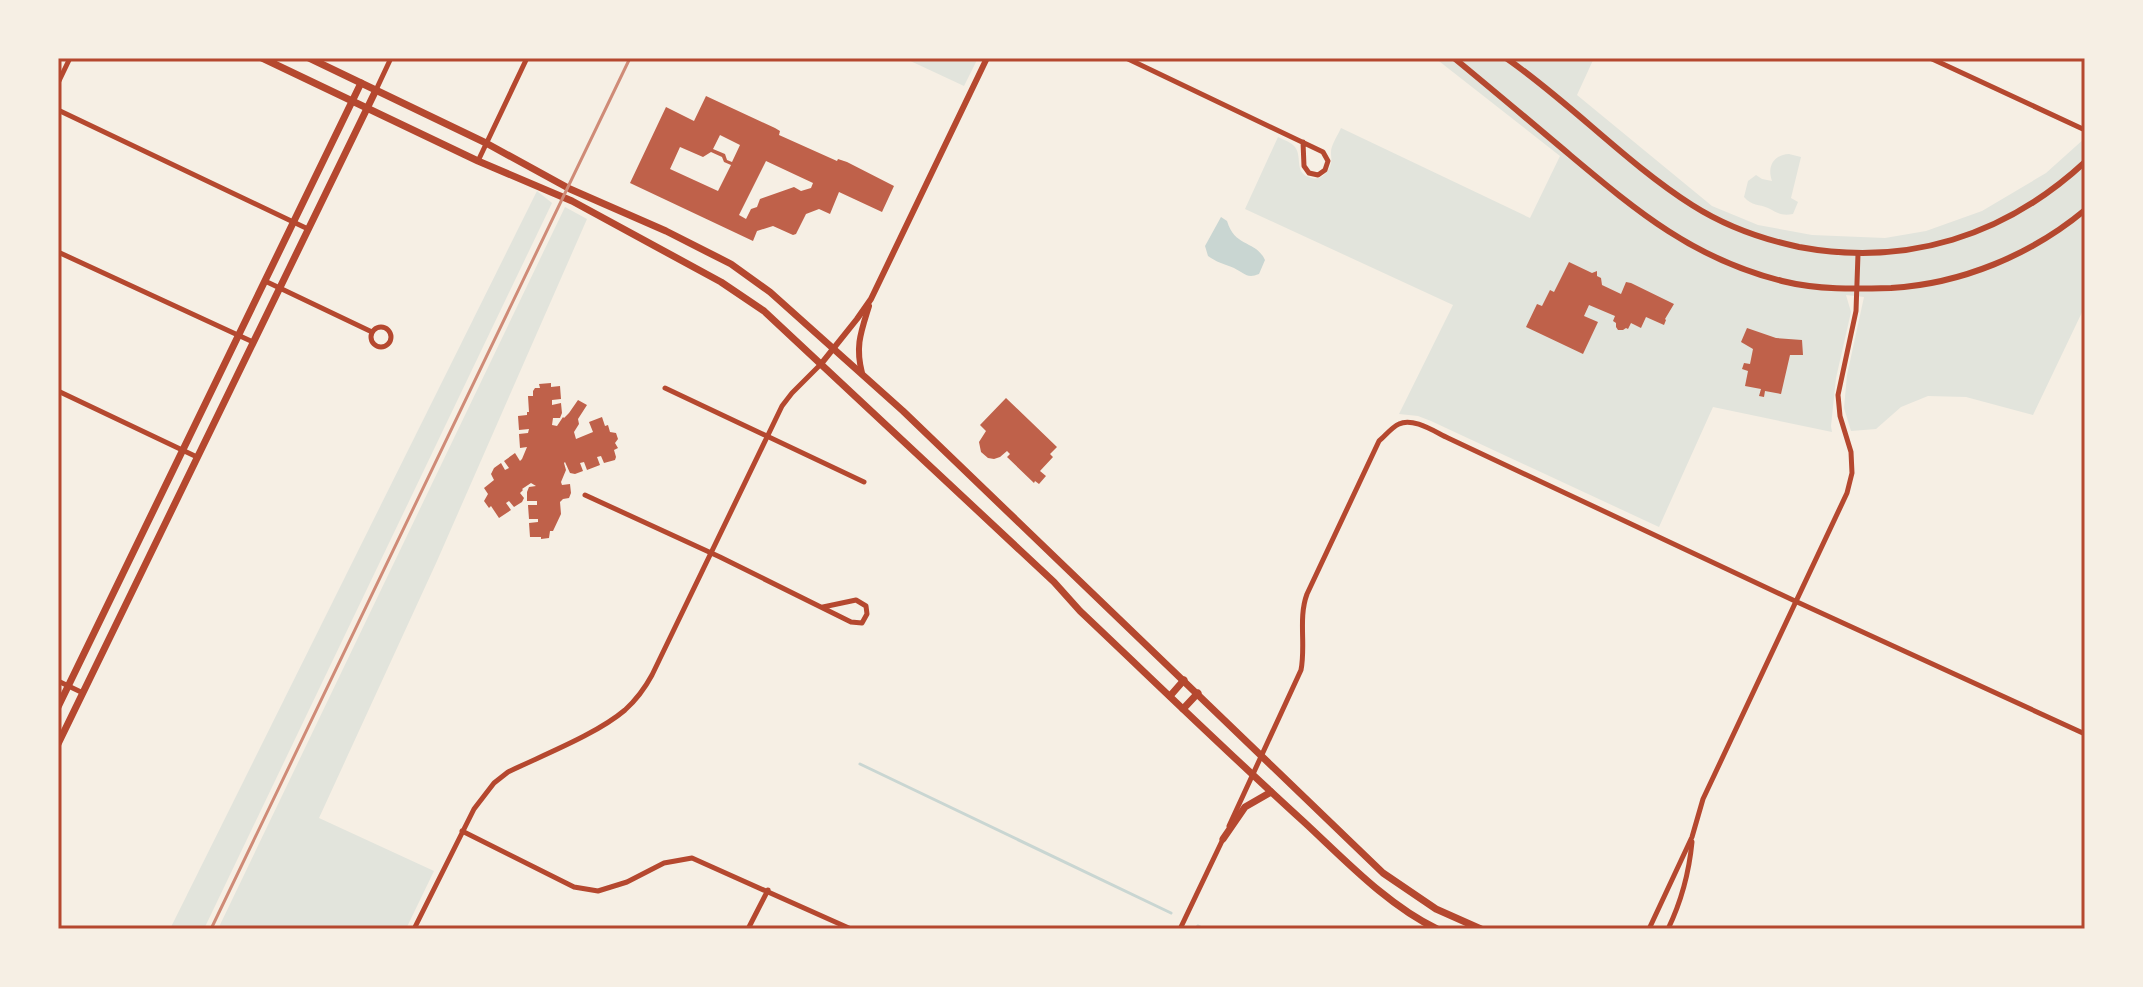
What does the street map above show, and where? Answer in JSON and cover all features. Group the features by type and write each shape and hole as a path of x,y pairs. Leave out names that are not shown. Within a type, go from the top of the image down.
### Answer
{"main road":[{"path":"262,58 478,161 572,201 721,282 764,311 1370,883 1437,929"},
{"path":"309,58 486,143 570,189 666,231 731,264 770,292 862,373 1383,873 1436,909 1481,929"},
{"path":"58,707 361,83"},
{"path":"58,744 376,90"},
{"path":"1170,696 1184,680"},
{"path":"1183,709 1198,693"},
{"path":"1223,839 1245,807 1271,792"}],"street":[{"path":"58,83 70,58"},
{"path":"376,90 391,58"},
{"path":"478,161 527,58"},
{"path":"862,373 858,341 871,299 987,58"},
{"path":"1126,58 1303,142 1323,152 1328,161 1325,170 1318,175 1309,173 1304,166 1303,142"},
{"path":"1454,58 1631,206 1721,261 1786,282 1857,290 1908,287 1943,280 1977,271 2026,250 2085,210"},
{"path":"1506,58 1664,186 1695,207 1769,240 1821,251 1858,254 1908,250 1968,236 2022,211 2085,162"},
{"path":"1930,58 2085,130"},
{"path":"58,110 308,229"},
{"path":"58,252 253,342"},
{"path":"1649,929 1692,837 1701,803 1847,493 1852,473 1851,452 1840,416 1838,395 1856,311 1858,254"},
{"path":"265,281 372,332"},
{"path":"414,929 483,795 508,772 608,722 635,700 652,675 766,436 787,400 821,364 871,299"},
{"path":"665,388 864,482"},
{"path":"58,391 197,457"},
{"path":"1180,929 1301,670 1303,609 1307,594 1379,441 1399,424 1407,422 1448,438 2085,734"},
{"path":"585,495 855,623 862,623 867,614 866,606 856,600 823,607"},
{"path":"58,681 83,693"},
{"path":"462,831 574,887 598,891 627,882 664,863 692,858 851,929"},
{"path":"1668,929 1681,902 1690,864 1692,837"},
{"path":"748,929 768,890"}],"shaded area":[{"path":"904,58 978,58 964,86"},
{"path":"1435,58 1594,58 1577,95 1712,206 1758,225 1812,235 1885,238 1926,231 1982,211 2046,173 2085,138 2085,306 2033,415 1966,397 1928,396 1901,407 1876,429 1851,431 1844,408 1847,375 1864,297 1846,295 1851,312 1836,378 1832,432 1713,407 1659,527 1431,421 1399,414 1453,305 1245,209 1278,137 1295,147 1302,173 1317,178 1330,167 1332,146 1341,128 1530,218 1560,156"},
{"path":"1789,154 1801,157 1791,198 1798,202 1793,214 1780,214 1744,197 1748,181 1756,175 1772,181 1770,171 1773,163"},
{"path":"537,191 552,203 204,929 170,929"},
{"path":"565,207 587,219 437,561 319,818 434,871 406,929 218,929"},
{"path":"1221,217 1227,221 1235,236 1256,249 1265,260 1259,274 1246,275 1208,256 1205,246"}],"building":[{"path":"706,96 775,128 780,131 779,135 837,161 847,162 894,186 882,212 839,192 830,214 819,209 806,214 796,234 773,226 757,231 753,241 630,183 666,107 694,121","holes":["720,135 740,145 732,162 727,160 725,154 713,149","680,147 703,157 711,152 731,165 718,191 670,169","766,161 813,183 811,188 801,191 794,187 760,199 746,219 739,215"]},
{"path":"1569,262 1592,273 1597,271 1602,285 1621,294 1626,282 1674,304 1664,325 1646,317 1641,328 1631,323 1628,329 1618,330 1613,321 1615,316 1589,305 1584,316 1598,322 1583,354 1526,327 1537,304 1542,306 1550,290 1554,292"},
{"path":"1747,328 1776,338 1802,340 1803,355 1790,355 1781,394 1765,391 1764,397 1759,396 1761,389 1745,386 1748,371 1742,369 1744,363 1750,364 1753,349 1741,342"},
{"path":"551,383 551,387 560,386 561,399 552,400 552,405 561,403 562,413 560,418 553,418 552,425 557,426 578,400 587,405 578,419 579,424 574,432 576,439 593,432 589,422 602,417 610,432 616,433 618,448 614,450 615,460 604,463 601,456 597,457 600,465 587,470 584,462 580,463 583,471 575,474 570,473 564,463 566,470 561,482 562,485 570,484 571,493 569,498 560,502 561,514 549,538 541,539 530,537 529,523 538,522 538,519 529,519 528,505 537,505 537,501 527,501 527,492 529,487 536,486 531,483 522,489 522,502 514,507 509,501 506,503 511,510 499,518 484,501 488,494 484,488 494,480 491,474 494,468 501,463 505,470 509,468 504,461 515,453 520,461 522,459 527,447 520,448 519,434 528,433 529,429 519,430 518,416 529,412 528,396 533,396 535,388 540,388 539,384"},
{"path":"1006,398 1057,447 1050,454 1053,457 1040,471 1046,476 1039,484 1034,483 1007,457 1010,454 1007,451 994,459 981,452 979,442 986,431 980,425"}],"waterway":[{"path":"860,764 1171,913"},
{"path":"1198,926 1204,929"}],"railway":[{"path":"211,929 630,58"}]}
